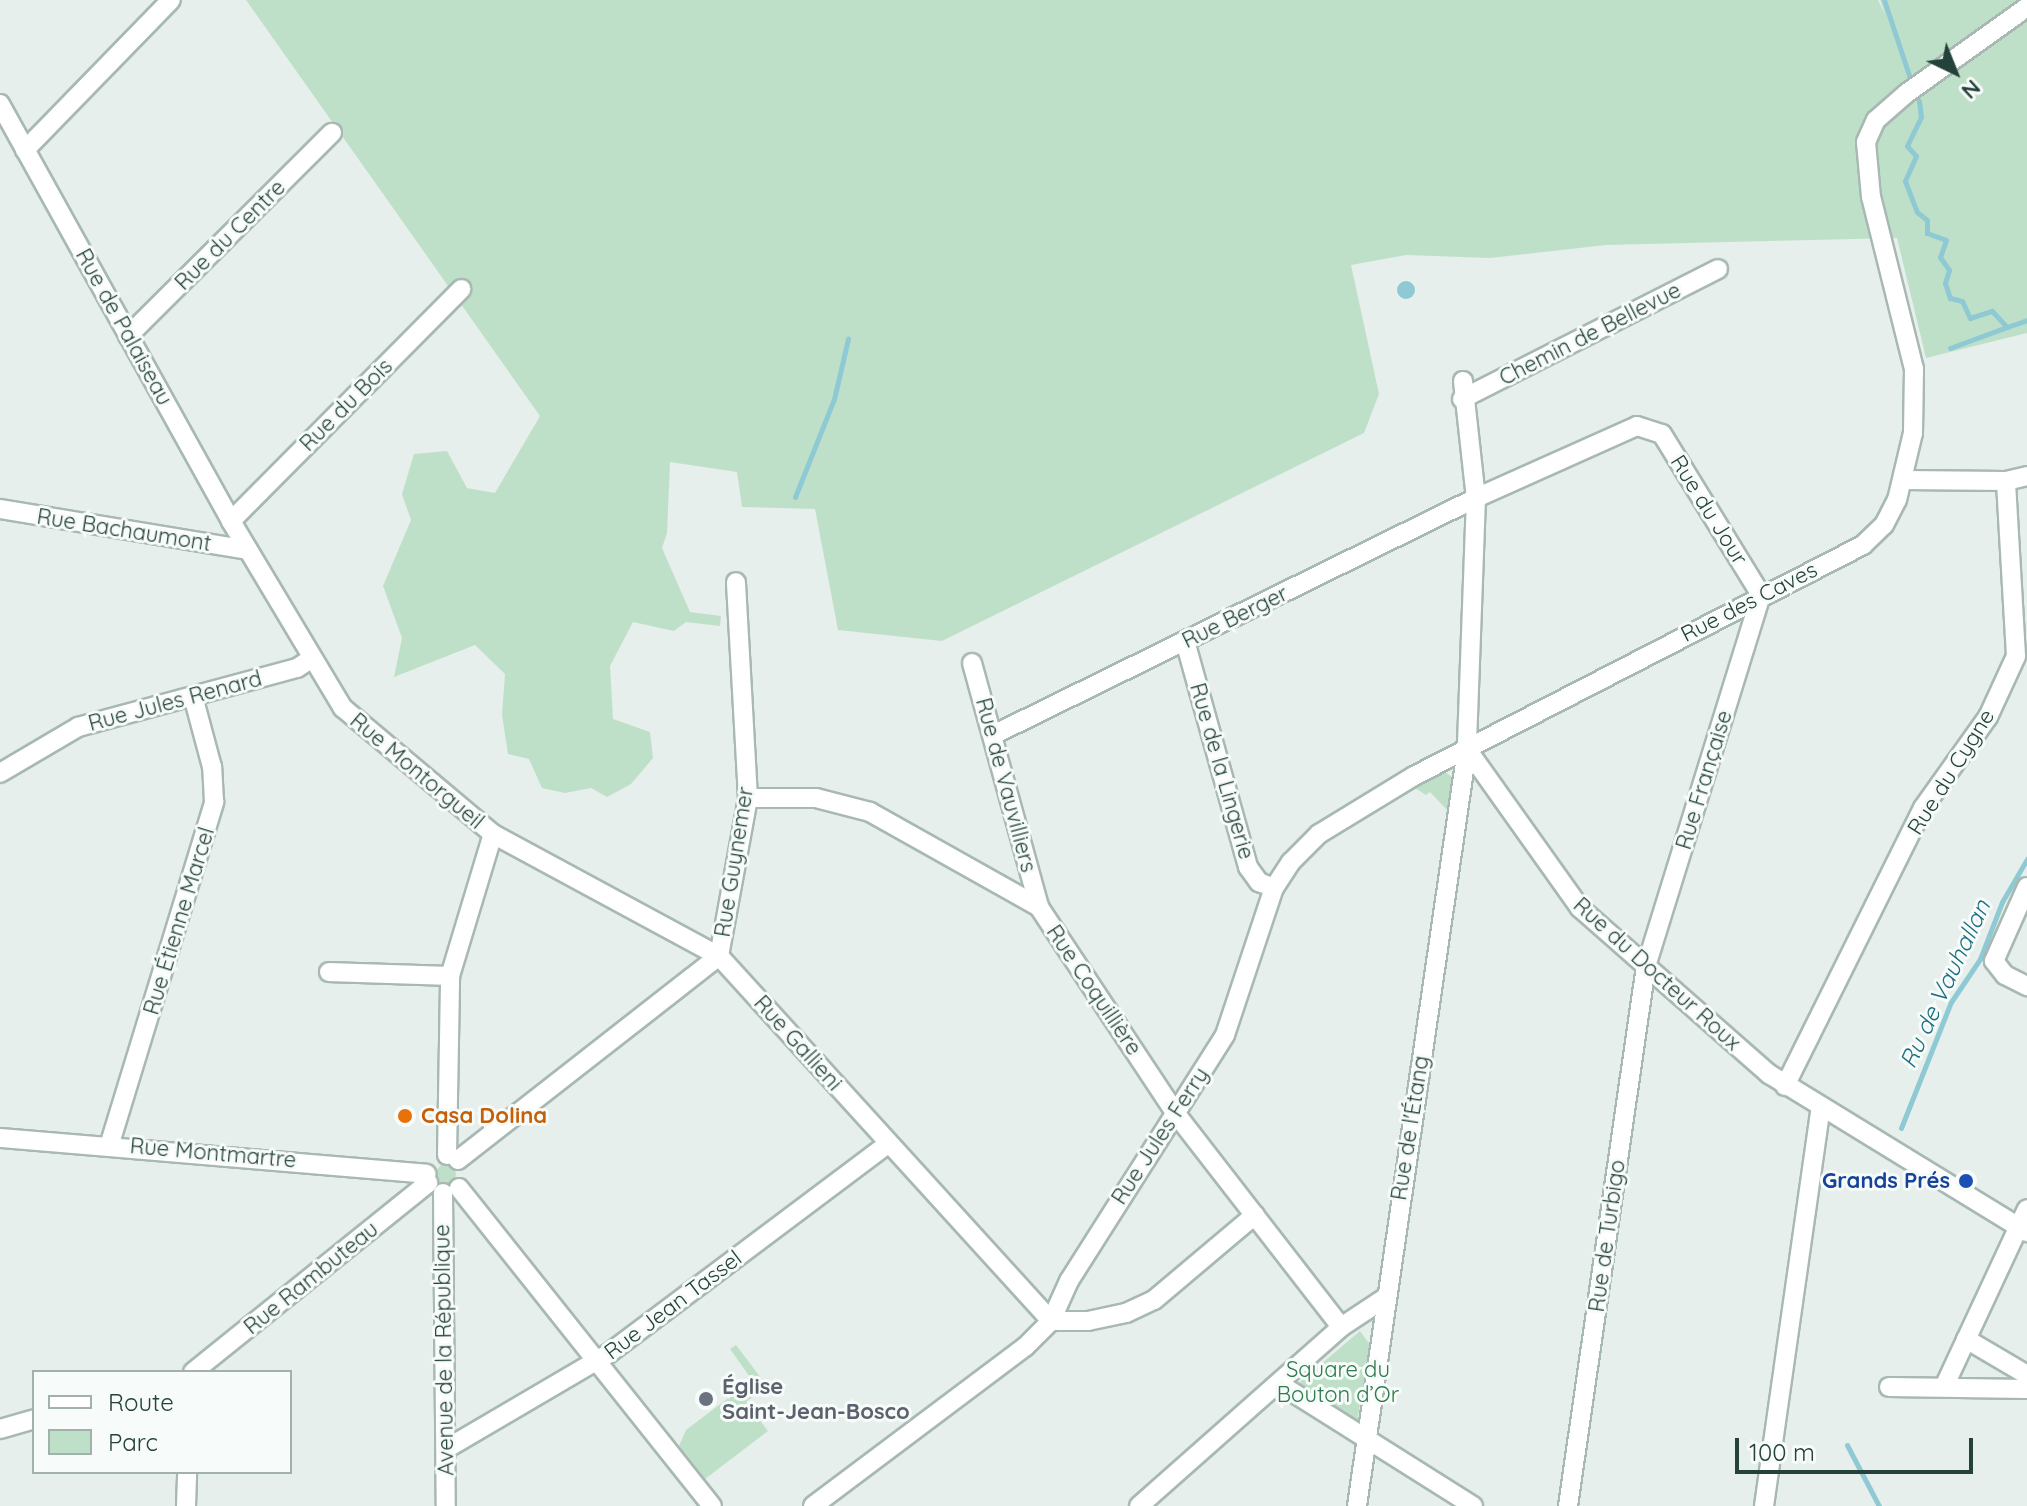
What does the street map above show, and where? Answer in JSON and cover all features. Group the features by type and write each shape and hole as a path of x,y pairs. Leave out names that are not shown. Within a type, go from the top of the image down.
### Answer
{"street":[{"path":"25,150 171,0"},
{"name":"Rue des Caves","path":"1467,749 1875,536 1892,514 1913,433 1914,369 1871,197 1866,142 1876,120 1907,93 2027,7"},
{"name":"Rue de Palaiseau","path":"0,104 248,550"},
{"name":"Rue du Centre","path":"128,336 332,133"},
{"name":"Chemin de Bellevue","path":"1476,498 1463,390 1718,269"},
{"name":"Rue du Bois","path":"231,521 461,289"},
{"name":"Rue du Jour","path":"1476,498 1637,426 1662,434 1761,595"},
{"path":"1903,480 2006,481 2027,476"},
{"name":"Rue du Cygne","path":"1785,1086 1923,808 1988,717 2016,656 2006,481"},
{"path":"1467,749 1476,498"},
{"name":"Rue Berger","path":"993,735 1476,498"},
{"name":"Rue Bachaumont","path":"0,509 248,550"},
{"name":"Rue Montorgueil","path":"248,550 343,708 428,784 493,834 450,976 453,1157"},
{"name":"Rue Guynemer","path":"439,1184 432,1160 453,1157 719,956 748,798 736,582"},
{"name":"Rue Française","path":"1646,966 1761,595"},
{"name":"Rue de la Lingerie","path":"1185,641 1248,867 1259,882 1274,888"},
{"name":"Rue Jules Renard","path":"0,773 78,727 193,696 311,659"},
{"name":"Rue de Vauvilliers","path":"972,663 1039,907"},
{"name":"Rue Étienne Marcel","path":"110,1143 214,802 212,767 193,696"},
{"name":"Rue du Docteur Roux","path":"1467,749 1562,888 1646,966 1785,1086 2023,1229"},
{"name":"Rue Jules Ferry","path":"813,1506 1025,1347 1051,1321 1069,1281 1176,1114 1241,998 1274,888 1291,862 1347,813 1467,749"},
{"name":"Rue de l'Étang","path":"1357,1506 1467,749"},
{"name":"Rue Coquillière","path":"748,798 816,798 870,812 1039,907 1176,1114 1341,1327"},
{"name":"Rue Gallieni","path":"493,834 719,956 1051,1321"},
{"path":"2027,887 1994,961 2005,975 2027,986"},
{"name":"Rue de Turbigo","path":"1568,1506 1646,966"},
{"path":"329,972 450,976"},
{"path":"1764,1506 1821,1107"},
{"name":"Rue Montmartre","path":"0,1138 110,1143 439,1184"},
{"name":"Rue Jean Tassel","path":"446,1449 597,1362 889,1143"},
{"name":"Avenue de la République","path":"446,1506 439,1184 465,1174 453,1157"},
{"path":"439,1184 704,1487 712,1506"},
{"name":"Rue Rambuteau","path":"196,1370 439,1184"},
{"path":"1944,1387 2023,1229 2027,1209"},
{"path":"1051,1321 1088,1321 1126,1313 1154,1300 1255,1215"},
{"path":"1139,1506 1281,1385 1341,1327 1385,1298"},
{"path":"1966,1339 2027,1375"},
{"path":"1281,1385 1473,1506"},
{"path":"1889,1387 2027,1389"},
{"path":"0,1429 32,1420"},
{"path":"186,1506 187,1474"}],"green space":[{"path":"246,0 1878,0 1885,14 1880,0 2027,0 2027,333 1926,358 1897,238 1606,245 1490,258 1406,255 1351,265 1379,394 1364,433 942,641 838,630 815,509 742,507 737,472 670,462 667,533 662,548 690,612 721,616 720,626 686,622 674,631 633,622 610,666 613,719 650,732 653,758 631,784 607,797 591,788 565,793 542,788 529,759 508,754 502,715 505,674 475,645 394,677 402,638 383,586 411,520 402,494 414,454 447,451 467,488 495,493 540,416"},
{"path":"1444,771 1453,778 1448,811 1430,792 1426,795 1415,788"},
{"path":"446,1164 453,1167 456,1174 453,1181 446,1184 439,1181 436,1174 439,1167"},
{"name":"Square du Bouton d’Or","path":"1360,1331 1370,1345 1357,1422 1301,1388 1300,1382"},
{"path":"736,1345 767,1386 746,1402 768,1431 705,1479 679,1446 686,1430 752,1380 730,1349"}],"water":[{"path":"1402,281 1410,281 1415,290 1413,297 1402,299 1397,294 1397,286"}],"waterway":[{"path":"1884,0 1910,78"},
{"path":"1919,101 1921,117 1907,146 1916,156 1905,181 1917,212 1927,220 1927,233 1946,240 1940,257 1949,270 1945,283 1950,298 1962,301 1970,318 1992,311 2007,327 2027,320"},
{"path":"1950,348 2007,327"},
{"path":"795,497 834,399 848,339"},
{"name":"Ru de Vauhallan","path":"1901,1128 1951,1002 1980,959 2002,902 2027,859"},
{"name":"Ru de Vauhallan","path":"1847,1445 1879,1506"}],"place":[{"name":"Casa Dolina","path":"405,1116"},
{"name":"Grands Prés","path":"1966,1181"},
{"name":"Église Saint-Jean-Bosco","path":"706,1399"}]}
